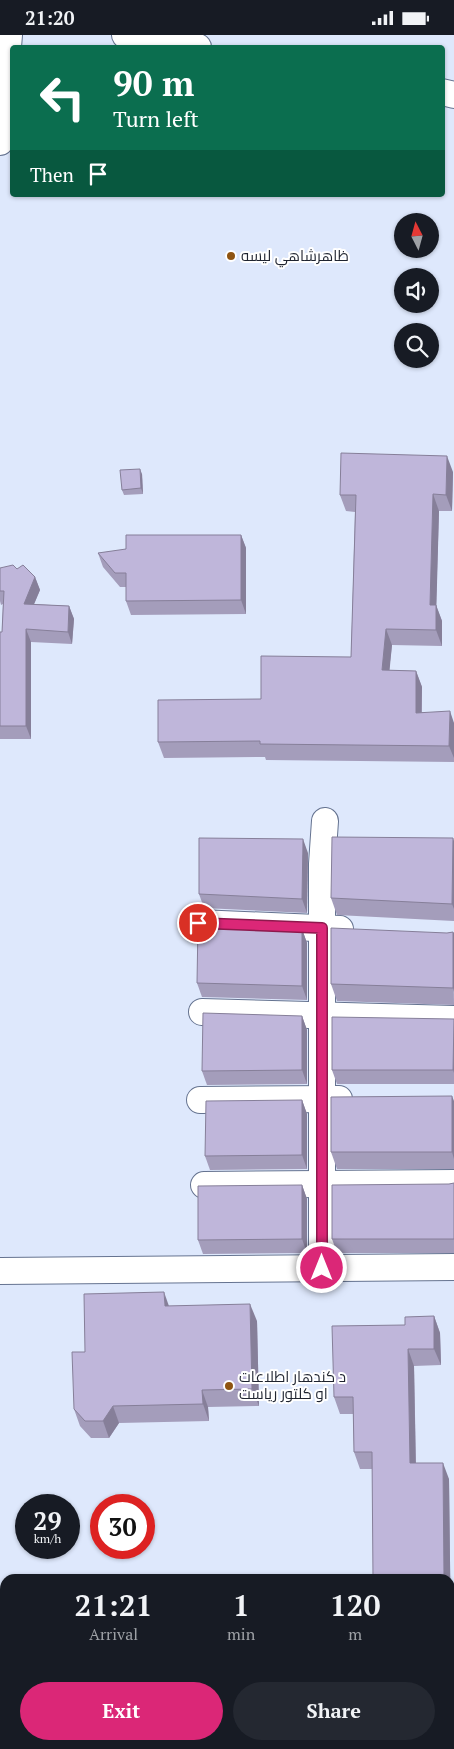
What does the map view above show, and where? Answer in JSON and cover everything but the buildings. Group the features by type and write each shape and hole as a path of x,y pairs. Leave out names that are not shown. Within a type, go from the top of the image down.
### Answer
{"street":[{"path":"0,141 9,35"},
{"path":"136,36 187,45"},
{"path":"322,1268 322,864 325,821"},
{"path":"198,923 360,930"},
{"path":"202,1012 454,1019"},
{"path":"200,1100 360,1099"},
{"path":"204,1185 454,1183"},
{"path":"0,1271 454,1267"}],"place":[{"name":"ظاهرشاهي لیسه","path":"231,256"},
{"name":"د کندهار اطلاعات او کلتور رياست","path":"229,1386"}],"route":[{"path":"198,923 322,928 322,1268"}]}
